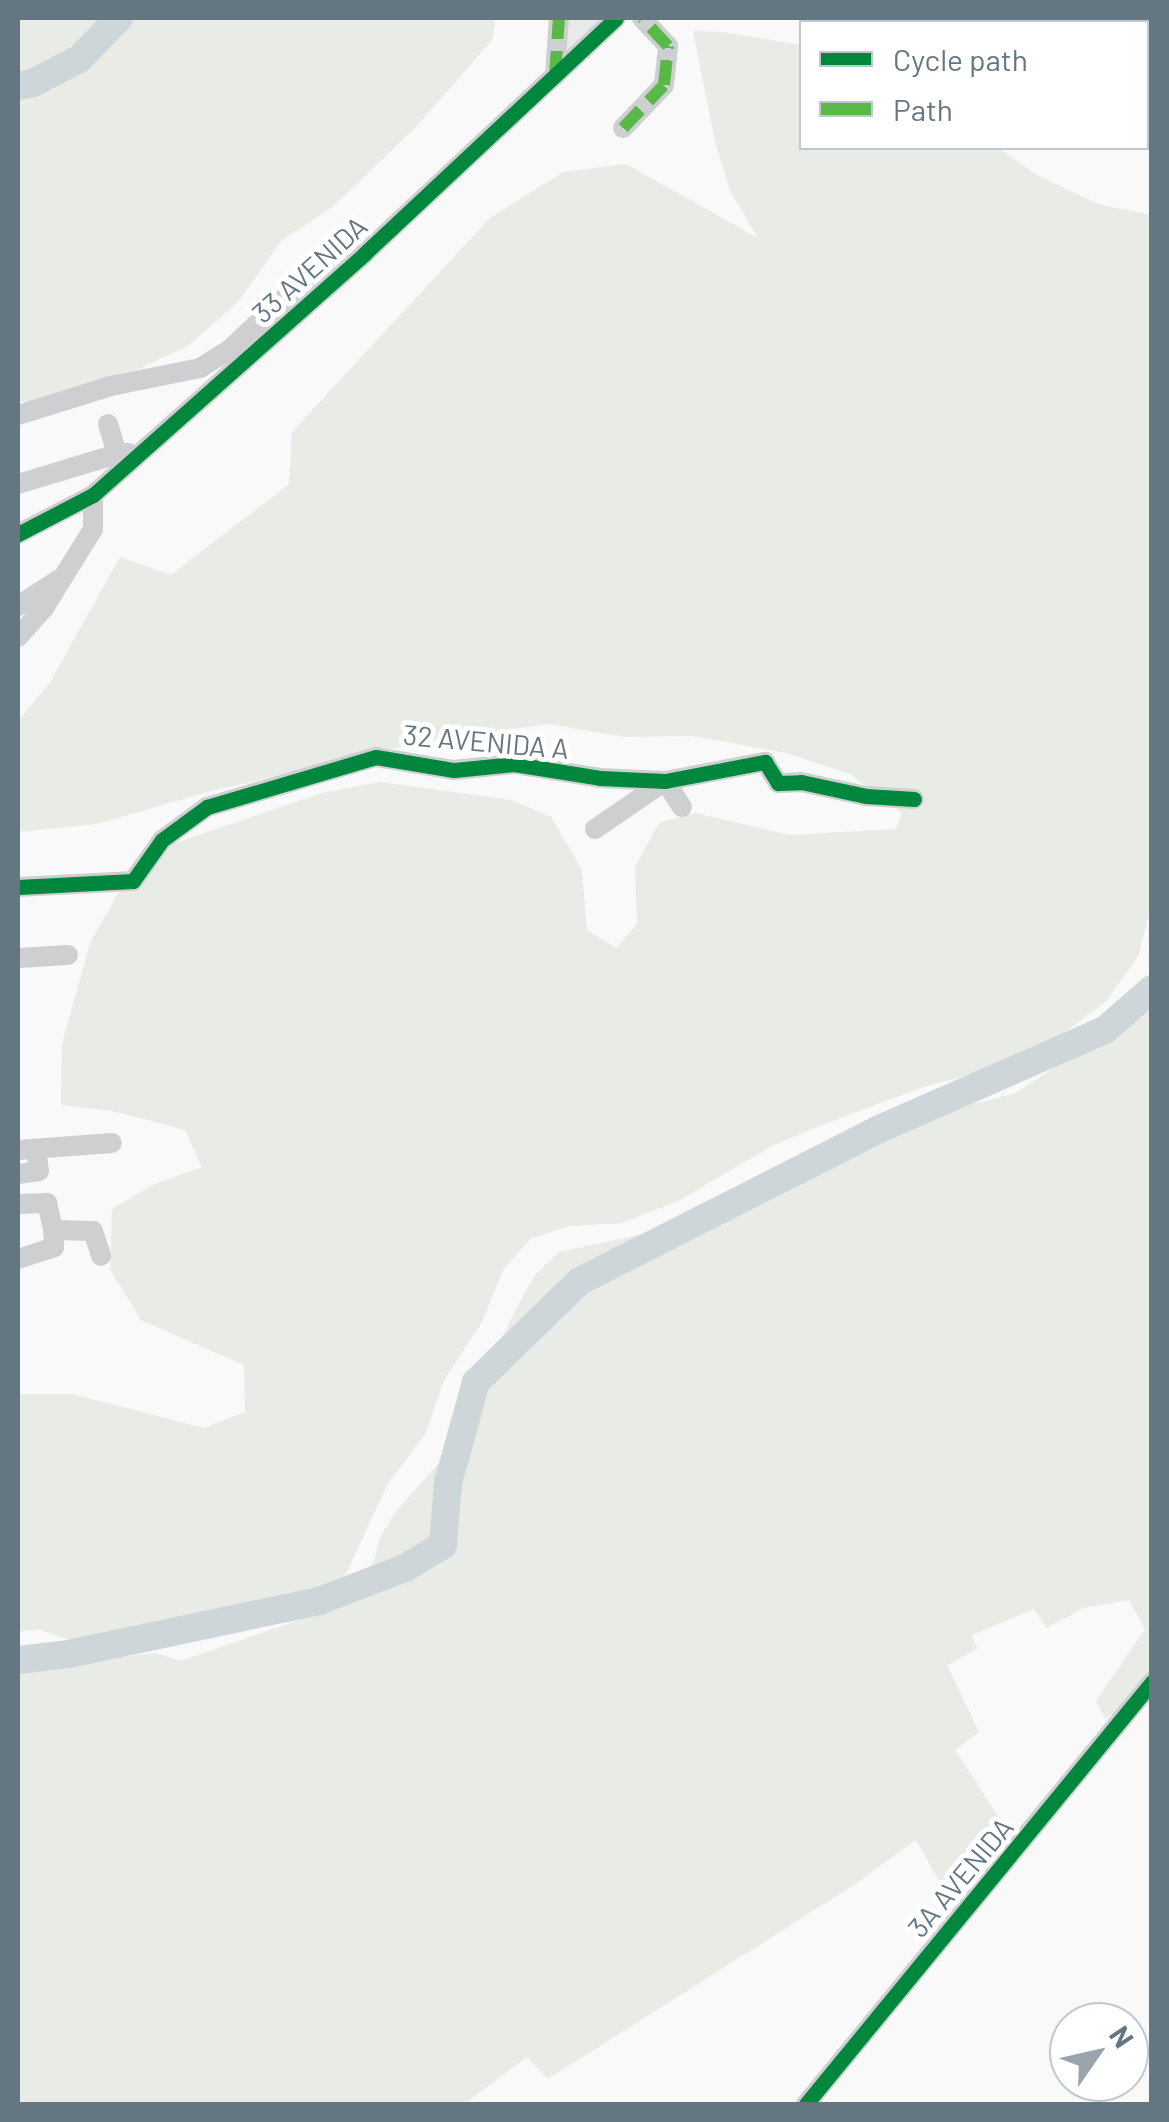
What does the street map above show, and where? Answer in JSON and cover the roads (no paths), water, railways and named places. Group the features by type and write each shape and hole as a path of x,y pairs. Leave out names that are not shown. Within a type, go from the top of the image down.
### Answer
{"street":[{"path":"555,76 559,18"},
{"name":"33 AVENIDA","path":"18,534 93,495 364,254 616,18"},
{"path":"623,128 664,85 668,46 642,18"},
{"path":"18,415 111,386 200,368 230,349 335,251 348,247 364,254"},
{"path":"108,424 117,454"},
{"path":"18,484 142,450"},
{"path":"18,637 66,575 96,521 93,495"},
{"path":"18,606 66,575"},
{"name":"32 AVENIDA A","path":"18,887 133,881 162,840 207,808 376,756 454,770 514,764 600,778 665,781 765,762 785,792 801,782 866,796 914,799"},
{"path":"596,829 665,781 682,807"},
{"path":"18,958 68,955"},
{"path":"18,1174 40,1171 27,1149 112,1143"},
{"path":"18,1204 47,1203 54,1247 18,1259"},
{"path":"52,1230 92,1231 100,1256"},
{"name":"3A AVENIDA","path":"806,2104 1152,1682"}],"waterway":[{"path":"18,86 33,83 79,59 119,18"},
{"path":"18,1660 68,1654 319,1601 405,1568 443,1545 448,1483 476,1382 580,1281 877,1130 1105,1030 1152,989"}]}
